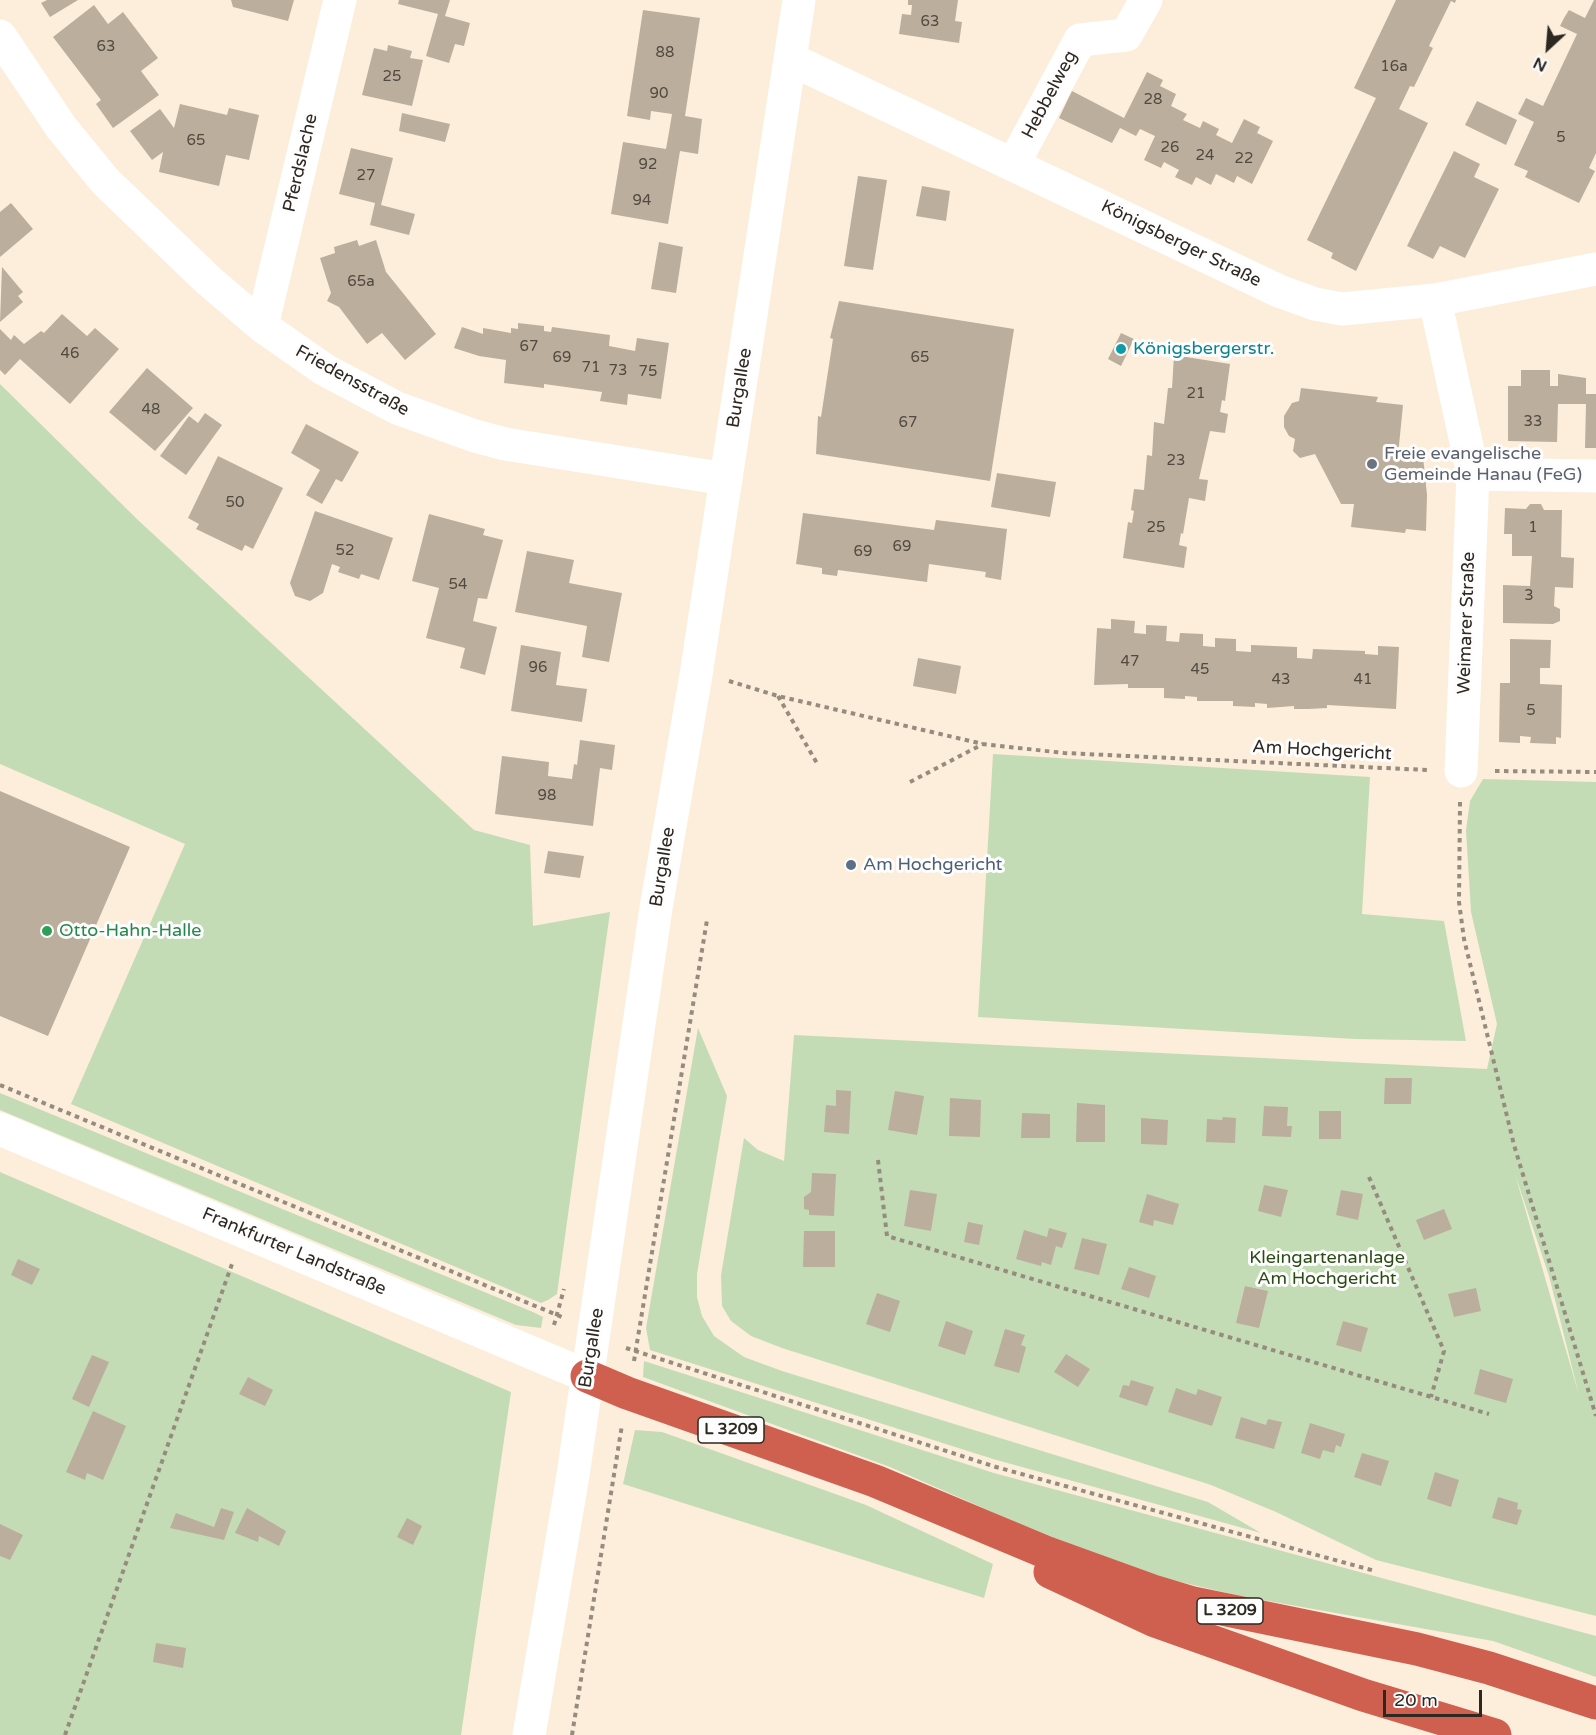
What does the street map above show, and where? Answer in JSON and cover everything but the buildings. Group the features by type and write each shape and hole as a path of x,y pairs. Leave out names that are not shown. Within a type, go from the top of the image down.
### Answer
{"highway":[{"name":"L 3209","path":"587,1376 875,1481 1045,1552 1173,1597 1417,1649 1489,1668 1596,1703"},
{"name":"L 3209","path":"875,1481 1079,1588 1125,1608 1363,1695 1495,1735"},
{"path":"1363,1695 1457,1735"}],"street":[{"name":"Pferdslache","path":"262,326 340,0"},
{"name":"Burgallee","path":"529,1735 573,1475 656,908 696,675 799,0"},
{"name":"Hebbelweg","path":"1014,163 1080,40 1126,35 1146,0"},
{"name":"Friedensstraße","path":"0,36 60,127 105,181 208,280 262,326 309,360 355,386 420,417 475,436 505,444 726,479"},
{"name":"Königsberger Straße","path":"790,59 1014,163 1279,291 1315,304 1342,309 1435,300 1596,269"},
{"name":"Weimarer Straße","path":"1435,300 1473,474 1461,771"},
{"path":"1473,474 1596,476"},
{"name":"Frankfurter Landstraße","path":"0,1129 587,1376"}],"path":[{"name":"Am Hochgericht","path":"696,675 748,685 778,696 984,744 1064,753 1461,771 1596,772"},
{"path":"778,696 818,765"},
{"path":"910,782 984,744"},
{"path":"1461,771 1459,902 1464,939 1514,1145 1596,1416"},
{"path":"708,920 636,1353 996,1467 1375,1571"},
{"path":"0,1085 556,1314"},
{"path":"1506,1146 1514,1145"},
{"path":"878,1160 886,1236 1489,1414"},
{"path":"1369,1177 1444,1351 1431,1397"},
{"path":"65,1735 243,1230"},
{"path":"572,1735 616,1456"}],"green space":[{"path":"0,384 139,521 474,830 530,845 533,926 610,912 557,1294 548,1300 541,1303 71,1104 185,844 0,764"},
{"path":"993,754 1370,777 1362,914 1444,921 1466,1041 1355,1039 978,1017"},
{"name":"Kleingartenanlage Am Hochgericht","path":"1483,779 1596,782 1596,1616 1376,1560 1276,1512 1211,1485 782,1348 751,1336 731,1321 722,1306 721,1275 744,1138 758,1150 784,1161 794,1035 1487,1069 1497,1024 1471,912 1466,830 1470,801","holes":["1515,1174 1549,1276 1579,1395"]},
{"path":"698,1028 727,1096 697,1274 697,1297 702,1316 714,1336 744,1357 782,1371 1208,1502 1261,1533 993,1459 650,1350 646,1328"},
{"path":"0,1093 533,1312 543,1317 541,1328 516,1325 0,1110"},
{"path":"0,1172 511,1392 461,1735 0,1735"},
{"path":"644,1361 994,1473 1596,1636 1596,1677 1493,1641 1240,1596 1159,1577 1051,1538 890,1467 643,1377"},
{"path":"635,1430 662,1432 866,1505 993,1564 984,1598 623,1484"}],"place":[{"name":"Königsbergerstr.","path":"1121,349"},
{"name":"Freie evangelische Gemeinde Hanau (FeG)","path":"1372,464"},
{"name":"Am Hochgericht","path":"851,865"},
{"name":"Otto-Hahn-Halle","path":"47,931"}]}
